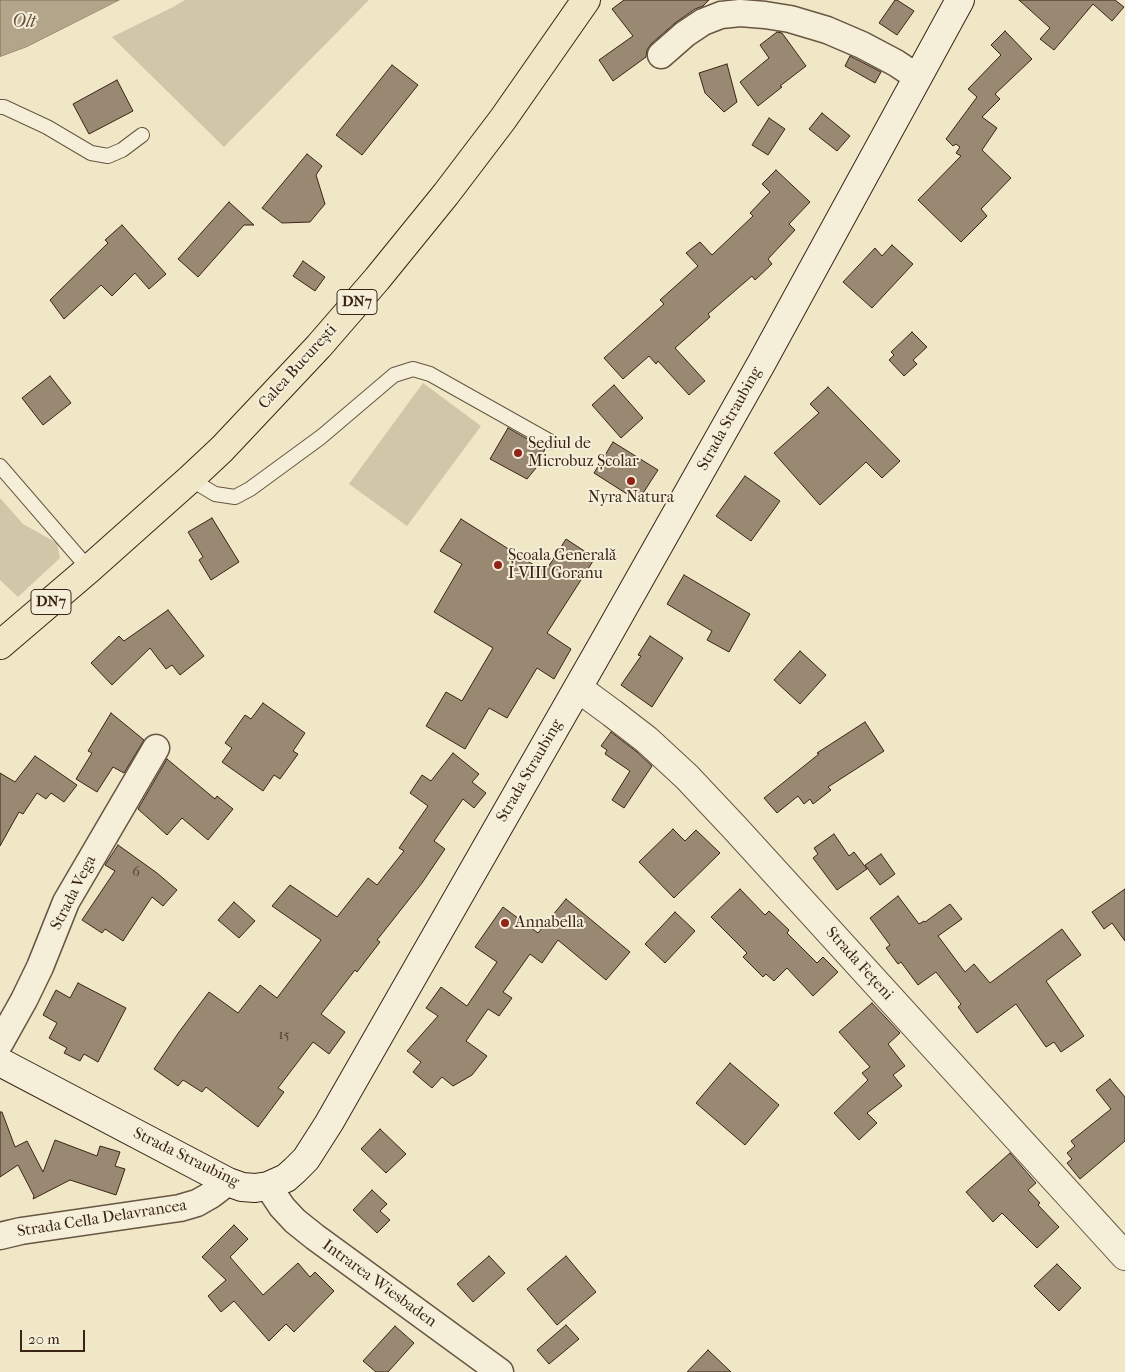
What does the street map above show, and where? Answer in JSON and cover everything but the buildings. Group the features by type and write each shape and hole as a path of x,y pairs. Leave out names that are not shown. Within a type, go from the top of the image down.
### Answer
{"highway":[{"name":"Calea București","path":"0,645 190,479 222,449 319,346 377,279 446,194 503,119 586,0"}],"main road":[{"name":"Strada Straubing","path":"0,1062 228,1182 242,1187 268,1186 286,1178 306,1158 317,1142 578,688 761,364 960,0"},
{"name":"Strada Fețeni","path":"578,688 647,740 687,777 1125,1256"}],"street":[{"path":"661,55 685,34 703,22 721,15 740,13 765,15 790,19 827,30 862,45 896,63 917,77"},
{"name":"Strada Vega","path":"0,1043 40,967 66,902 156,748"},
{"name":"Strada Cella Delavrancea","path":"0,1236 21,1231 180,1208 197,1203 228,1182"},
{"name":"Intrarea Wiesbaden","path":"268,1186 282,1207 308,1232 500,1372"}],"lane":[{"path":"0,107 4,107 47,127 91,153 108,156 122,150 142,135"},
{"path":"190,479 215,494 235,497 250,489 321,437 394,375 413,369 430,374 552,442"},
{"path":"0,466 89,569"}],"shaded area":[{"path":"185,0 369,0 224,147 112,37"},
{"path":"423,383 481,426 407,526 349,484"},
{"path":"0,498 23,524 57,543 60,558 18,597 0,580"}],"water":[{"name":"Olt","path":"0,0 120,0 27,47 0,57"}],"pier":[{"path":"123,0 28,49 0,59 0,57 27,47"}],"place":[{"name":"Sediul de Microbuz Școlar","path":"518,453"},
{"name":"Nyra Natura","path":"631,481"},
{"name":"Școala Generală I-VIII Goranu","path":"498,565"},
{"name":"Annabella","path":"505,923"}]}
